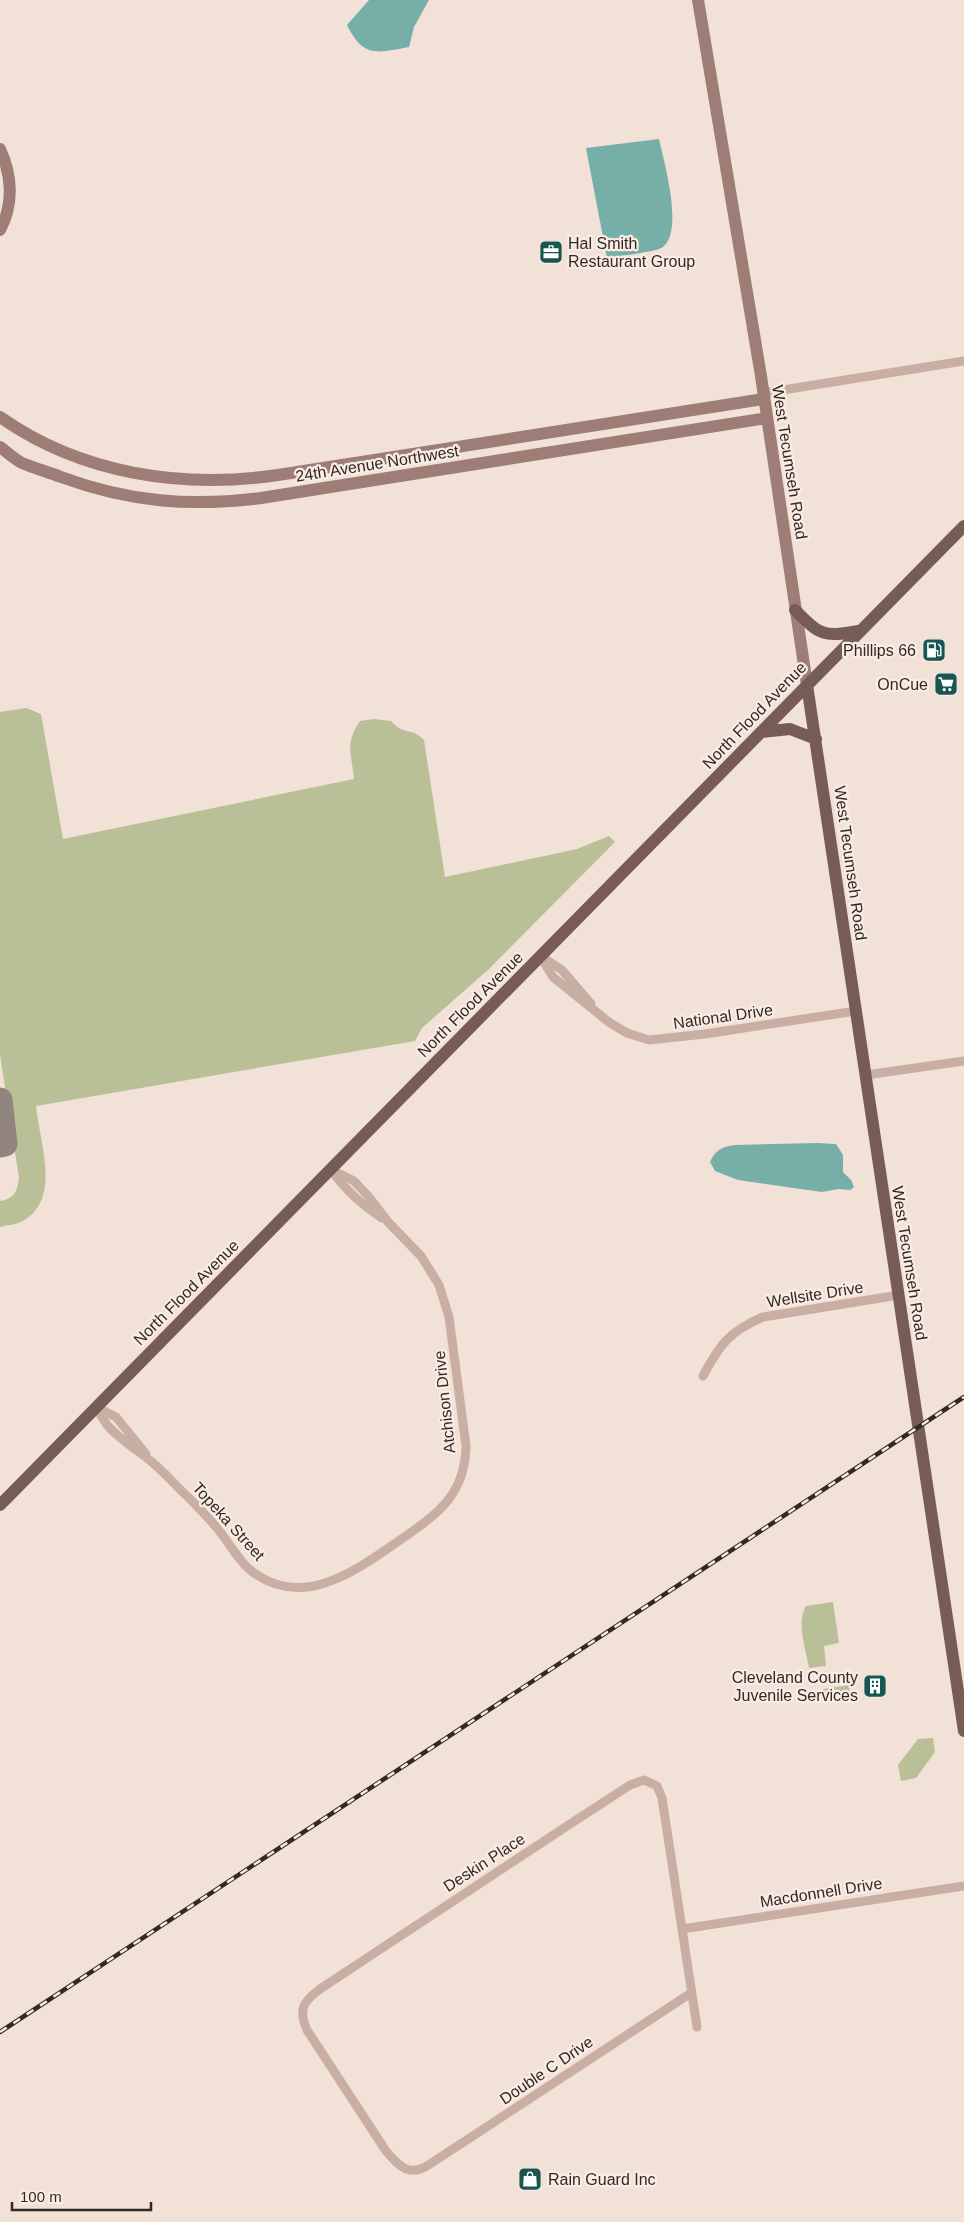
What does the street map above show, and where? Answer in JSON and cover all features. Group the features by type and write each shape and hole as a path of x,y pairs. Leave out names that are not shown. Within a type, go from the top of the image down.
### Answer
{"main road":[{"name":"West Tecumseh Road","path":"698,0 764,396 964,1731"},
{"path":"0,149 8,172 10,185 8,205 0,230"},
{"name":"24th Avenue Northwest","path":"0,417 39,440 94,463 141,475 210,481 278,475 764,396"},
{"name":"24th Avenue Northwest","path":"0,447 20,462 89,487 126,496 162,501 216,503 261,498 767,418"},
{"name":"North Flood Avenue","path":"0,1504 964,526"},
{"path":"796,610 812,626 824,634 837,635 859,631"},
{"path":"761,732 790,729 816,739"}],"street":[{"name":"24th Avenue Northwest","path":"764,396 964,361"},
{"name":"National Drive","path":"540,956 553,977 599,1015 627,1033 640,1038 658,1040 856,1011"},
{"path":"866,1075 964,1061"},
{"name":"Atchison Drive","path":"330,1169 342,1186 361,1205 388,1222 421,1256 433,1273 443,1295 449,1317 465,1429 466,1454 461,1477 450,1499 418,1527 374,1556"},
{"name":"Wellsite Drive","path":"703,1376 724,1341 743,1326 763,1317 899,1295"},
{"name":"Topeka Street","path":"96,1407 116,1417 152,1462 201,1510 243,1563 260,1576 272,1582 294,1588 316,1586 341,1577 374,1556"},
{"name":"Deskin Place","path":"416,2170 404,2169 386,2151 306,2030 302,2012 305,2003 312,1995 564,1828 640,1781 648,1781 655,1784 662,1798 697,2027"},
{"name":"Macdonnell Drive","path":"682,1929 964,1886"},
{"name":"Double C Drive","path":"416,2170 430,2164 692,1992"}],"green space":[{"path":"26,708 41,714 63,839 354,779 350,750 352,736 360,721 374,719 391,721 396,726 420,736 424,740 445,877 577,849 609,836 615,842 489,969 422,1028 415,1041 36,1106 45,1167 43,1196 37,1209 26,1219 0,1227 0,1201 12,1197 19,1178 0,1055 0,712"},
{"path":"833,1602 839,1643 824,1646 826,1666 809,1668 802,1628 803,1613 806,1606"},
{"path":"849,1685 851,1699 825,1703 823,1689"},
{"path":"933,1738 935,1752 916,1778 901,1781 898,1765 918,1739"}],"water":[{"path":"369,0 429,0 414,27 409,47 388,51 372,51 365,48 353,36 347,25"},
{"path":"659,139 671,195 672,226 669,238 663,247 659,249 607,258 586,148"},
{"path":"836,1144 843,1155 843,1172 851,1180 854,1187 850,1190 838,1189 822,1192 738,1180 715,1171 710,1162 717,1152 723,1148 735,1145"}],"taxiway":[{"path":"0,1100 5,1144 0,1145"}],"railway":[{"path":"0,2032 964,1397"}],"place":[{"name":"Hal Smith Restaurant Group","path":"551,252"},
{"name":"Phillips 66","path":"934,650"},
{"name":"OnCue","path":"946,684"},
{"name":"Cleveland County Juvenile Services","path":"875,1686"},
{"name":"Rain Guard Inc","path":"530,2179"}]}
